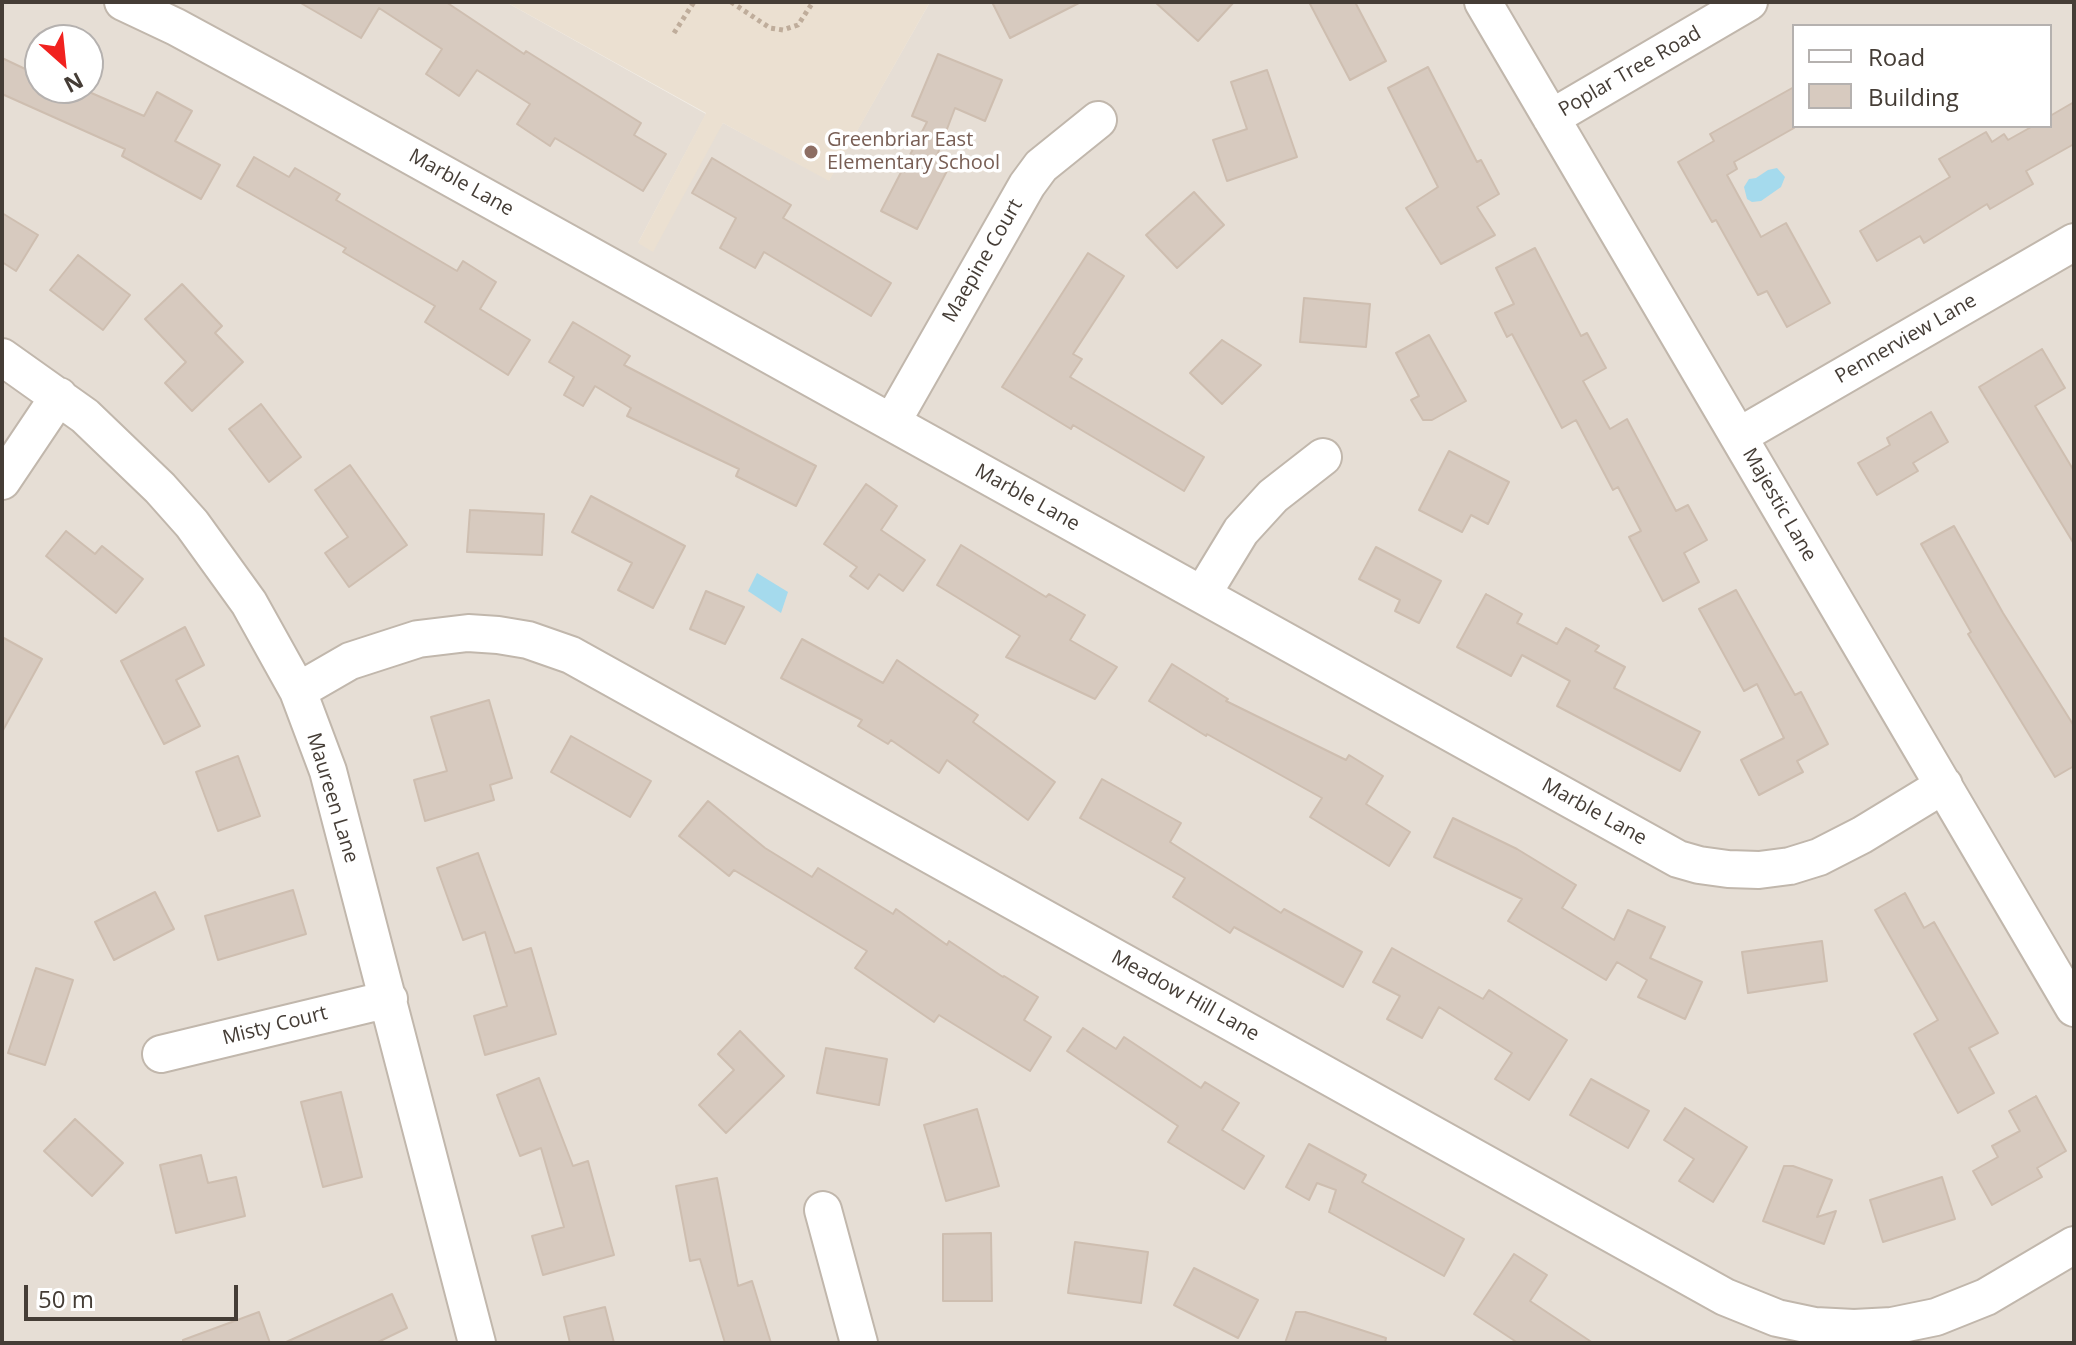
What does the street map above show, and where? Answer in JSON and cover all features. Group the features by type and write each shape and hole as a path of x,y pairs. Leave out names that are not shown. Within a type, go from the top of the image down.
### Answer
{"street":[{"name":"Marble Lane","path":"123,2 294,91 1678,859 1699,865 1759,870 1790,866 1819,857 1862,835 1944,785"},
{"name":"Majestic Lane","path":"1483,2 2074,1008"},
{"name":"Poplar Tree Road","path":"1551,118 1749,2"},
{"name":"Maepine Court","path":"892,422 1027,185 1041,166 1098,120"},
{"name":"Pennerview Lane","path":"1739,436 2069,257"},
{"name":"Maureen Lane","path":"2,357 59,396 111,440 192,524 249,603 298,691 328,771 477,1343"},
{"path":"2,481 59,396"},
{"path":"1202,595 1241,531 1273,496 1323,457"},
{"name":"Meadow Hill Lane","path":"298,691 350,661 418,639 468,633 498,635 528,640 571,655 1725,1297 1777,1318 1815,1326 1854,1328 1892,1326 1936,1317 1986,1297 2074,1245"},
{"name":"Misty Court","path":"161,1054 389,999"},
{"path":"823,1210 859,1343"}],"path":[{"path":"674,33 694,2"},
{"path":"731,2 770,28 783,30 798,25 813,2"}],"shaded area":[{"path":"2,2 506,2 706,114 638,243 723,123 829,180 930,2 2074,2 2074,1343 2,1343"},
{"name":"Greenbriar East Elementary School","path":"506,2 930,2 829,181 723,123 653,252 638,243 706,113"}],"water":[{"path":"1777,168 1785,177 1781,187 1761,201 1747,199 1744,187 1749,179"},
{"path":"757,573 788,592 781,613 748,591"}],"building":[{"path":"299,2 446,2 524,54 526,51 641,123 634,135 666,154 643,191 555,138 550,146 517,124 530,104 477,70 459,96 426,74 442,49 379,8 361,38"},
{"path":"992,2 1081,2 1010,38"},
{"path":"1155,2 1234,2 1198,41"},
{"path":"1309,2 1355,2 1386,61 1350,80"},
{"path":"938,54 1002,80 985,121 955,108 936,158 950,165 917,229 881,211 927,122 912,116"},
{"path":"2,58 24,68 24,104 2,94"},
{"path":"1428,67 1477,162 1481,160 1499,194 1477,207 1495,235 1441,264 1406,208 1438,187 1388,88"},
{"path":"1267,70 1297,157 1227,181 1213,140 1247,129 1231,82"},
{"path":"1792,88 1794,128 1734,162 1737,169 1727,175 1761,237 1786,223 1830,303 1787,327 1767,291 1758,295 1716,220 1712,222 1678,162 1714,141 1710,134"},
{"path":"157,92 192,111 175,141 220,165 201,199 122,156 125,149 24,104 104,104 104,98 144,116"},
{"path":"2074,102 2074,144 2026,171 2033,184 1990,209 1987,204 1924,243 1920,236 1877,261 1860,231 1950,177 1939,159 1986,132 1992,142 2004,134 2008,140 2029,128 2052,128 2052,115"},
{"path":"254,157 289,177 295,168 340,194 336,200 457,271 463,261 496,282 480,309 530,340 508,375 425,322 435,306 343,252 346,248 237,186"},
{"path":"712,158 791,205 783,218 891,283 871,316 764,252 755,268 720,248 736,218 692,193"},
{"path":"1194,192 1224,225 1177,268 1146,235"},
{"path":"2,213 38,235 16,271 2,262"},
{"path":"1535,248 1581,336 1587,333 1606,368 1583,381 1610,429 1627,419 1676,511 1688,505 1707,540 1684,553 1699,582 1663,601 1629,537 1641,531 1618,487 1613,490 1576,420 1562,428 1512,334 1507,337 1495,313 1514,304 1496,268"},
{"path":"1088,253 1124,276 1073,354 1082,359 1070,377 1204,457 1184,491 1002,387"},
{"path":"78,255 130,295 103,330 50,290"},
{"path":"182,284 222,326 215,333 243,362 192,411 165,383 186,362 145,319"},
{"path":"1304,298 1370,304 1366,347 1300,342"},
{"path":"573,322 630,356 624,365 816,466 796,506 736,476 739,469 627,416 631,408 595,386 583,406 564,395 574,377 549,362"},
{"path":"1429,335 1466,401 1432,420 1423,420 1411,400 1419,396 1396,353"},
{"path":"1222,340 1261,365 1222,404 1190,373"},
{"path":"2042,349 2065,388 2035,406 2074,471 2074,544 1979,387"},
{"path":"261,404 301,457 269,482 229,429"},
{"path":"1931,412 1948,442 1913,463 1918,471 1877,495 1858,463 1890,445 1887,438"},
{"path":"1449,451 1509,482 1488,524 1471,515 1462,532 1419,510"},
{"path":"350,465 407,545 349,587 325,553 348,537 315,490"},
{"path":"866,484 897,506 881,530 925,560 903,591 879,574 868,589 850,576 857,567 824,544"},
{"path":"591,496 685,546 653,608 618,590 632,563 572,532"},
{"path":"470,510 544,514 542,555 467,552"},
{"path":"1954,526 2003,613 2074,726 2074,766 2055,777 1968,634 1971,632 1921,544"},
{"path":"66,531 95,554 102,546 143,579 116,613 46,556"},
{"path":"961,545 1046,597 1049,594 1085,615 1070,640 1117,667 1095,699 1006,657 1020,636 937,585"},
{"path":"1376,547 1441,581 1419,623 1395,611 1400,600 1359,579"},
{"path":"1736,590 1795,695 1801,692 1828,744 1797,761 1803,772 1759,795 1741,760 1784,738 1757,684 1744,691 1699,609"},
{"path":"706,591 744,607 725,644 690,629"},
{"path":"1486,594 1522,614 1517,623 1557,644 1566,628 1599,646 1595,651 1625,667 1614,688 1700,732 1680,771 1557,706 1570,681 1522,655 1511,676 1457,647"},
{"path":"185,627 204,665 176,680 200,726 164,744 121,661"},
{"path":"2,637 42,659 2,732"},
{"path":"802,639 883,683 897,660 978,715 973,722 1055,782 1028,820 947,760 939,773 891,740 888,744 858,726 862,720 781,678"},
{"path":"1172,664 1228,699 1226,701 1346,760 1349,755 1383,776 1366,804 1410,832 1389,866 1310,817 1322,798 1206,736 1149,701"},
{"path":"489,700 512,778 490,785 494,800 425,821 414,780 447,771 431,717"},
{"path":"571,736 651,781 630,817 551,772"},
{"path":"238,756 260,816 218,831 196,772"},
{"path":"1102,779 1181,823 1170,842 1281,913 1284,909 1362,952 1343,987 1234,927 1230,933 1173,897 1185,878 1080,818"},
{"path":"708,801 765,848 812,877 818,868 893,914 896,909 947,945 949,941 1038,997 1024,1020 1051,1037 1030,1071 939,1015 934,1022 855,968 867,951 734,870 729,876 679,836"},
{"path":"1453,818 1517,849 1576,885 1562,908 1614,940 1628,910 1665,927 1650,958 1702,982 1685,1019 1638,997 1647,980 1617,962 1606,980 1508,921 1522,899 1434,857"},
{"path":"478,853 515,953 531,948 556,1034 485,1055 474,1016 507,1006 485,932 463,940 437,868"},
{"path":"293,890 306,934 218,960 205,916"},
{"path":"155,892 174,929 114,960 95,922"},
{"path":"1905,893 1924,928 1934,922 1998,1033 1969,1048 1994,1093 1958,1113 1914,1034 1938,1020 1875,910"},
{"path":"1822,941 1827,981 1748,993 1742,952"},
{"path":"1392,948 1483,999 1489,990 1567,1040 1529,1100 1495,1079 1512,1053 1439,1007 1422,1038 1387,1019 1400,996 1373,982"},
{"path":"36,968 73,980 45,1065 8,1053"},
{"path":"1083,1028 1116,1049 1124,1037 1201,1088 1205,1082 1239,1103 1222,1130 1264,1156 1244,1189 1168,1142 1178,1126 1067,1051"},
{"path":"740,1031 784,1076 726,1133 699,1105 734,1070 718,1054"},
{"path":"826,1048 887,1059 879,1105 817,1093"},
{"path":"539,1078 573,1166 588,1161 614,1255 543,1275 532,1236 564,1227 541,1148 520,1156 497,1095"},
{"path":"1591,1079 1649,1111 1628,1148 1570,1115"},
{"path":"341,1092 362,1177 323,1187 301,1102"},
{"path":"2036,1096 2066,1151 2037,1168 2042,1177 1992,1205 1973,1171 1998,1157 1992,1146 2020,1131 2009,1111"},
{"path":"1685,1108 1747,1147 1713,1202 1679,1181 1694,1159 1664,1140"},
{"path":"977,1109 999,1186 946,1201 924,1125"},
{"path":"75,1119 123,1163 92,1196 44,1151"},
{"path":"1309,1144 1366,1175 1362,1182 1464,1239 1444,1276 1329,1212 1336,1190 1317,1183 1309,1200 1286,1187"},
{"path":"201,1155 208,1183 236,1177 245,1216 176,1233 160,1165"},
{"path":"1784,1166 1793,1166 1832,1180 1817,1217 1836,1211 1824,1244 1763,1221"},
{"path":"1942,1177 1955,1219 1883,1242 1870,1200"},
{"path":"717,1178 738,1286 752,1281 771,1343 725,1343 700,1259 690,1261 676,1186"},
{"path":"991,1233 992,1301 943,1301 943,1234"},
{"path":"1075,1242 1148,1252 1141,1303 1068,1293"},
{"path":"1514,1254 1547,1275 1530,1301 1593,1343 1518,1343 1474,1314"},
{"path":"1194,1268 1258,1300 1238,1338 1174,1305"},
{"path":"392,1294 407,1328 376,1343 284,1343"},
{"path":"605,1307 614,1343 570,1343 564,1317"},
{"path":"259,1312 270,1343 183,1343 183,1340"},
{"path":"1296,1312 1305,1312 1386,1338 1385,1343 1285,1343"}],"place":[{"name":"Greenbriar East Elementary School","path":"811,152"}]}
